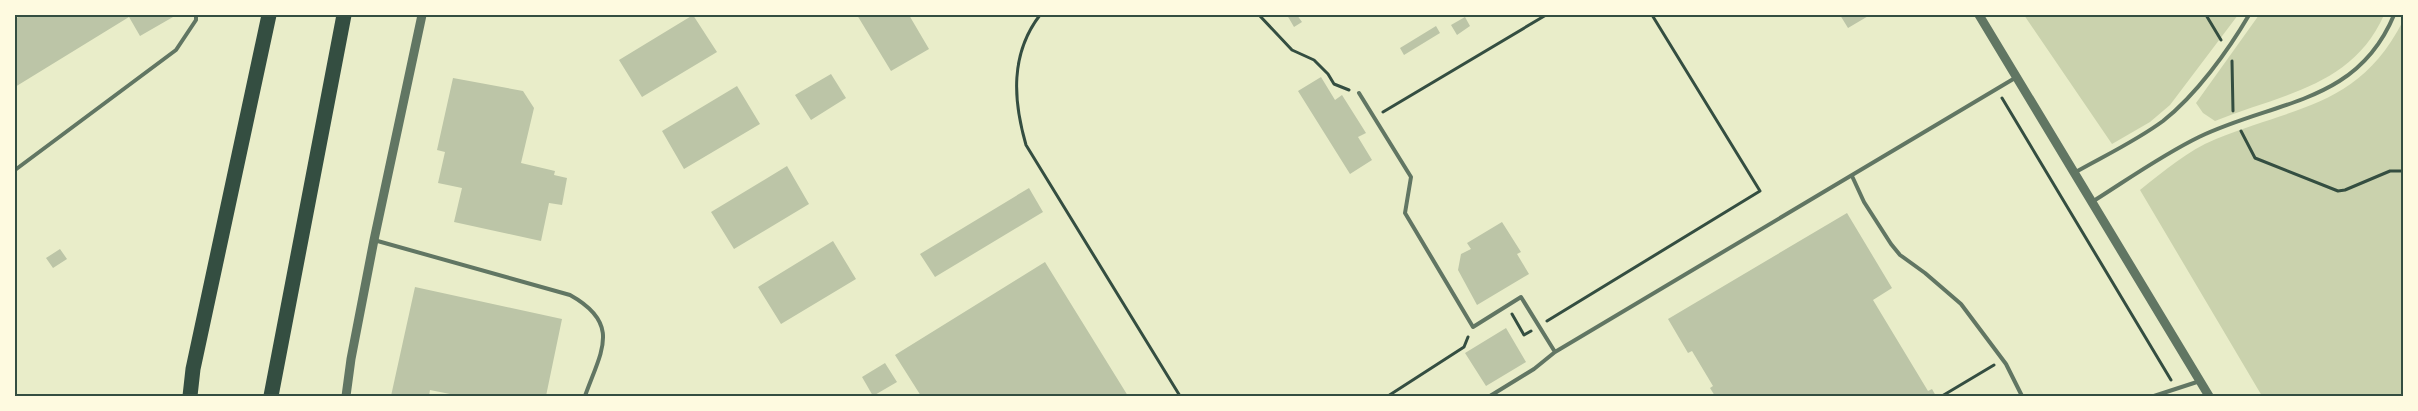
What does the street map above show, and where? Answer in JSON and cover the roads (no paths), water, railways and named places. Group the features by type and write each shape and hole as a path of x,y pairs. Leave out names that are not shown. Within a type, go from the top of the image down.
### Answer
{"highway":[{"path":"190,396 193,369 269,15"},
{"path":"271,396 344,15"}],"street":[{"path":"346,396 351,359 374,240 422,15"},
{"path":"1979,15 2210,396"}],"lane":[{"path":"15,170 176,50 196,20 196,15"},
{"path":"2074,173 2170,115 2189,96 2226,49 2249,15"},
{"path":"2092,202 2187,143 2237,121 2309,97 2334,86 2355,72 2372,54 2386,36 2394,15"},
{"path":"1490,396 1534,369 1555,352 2017,77"},
{"path":"1359,93 1411,177 1405,213 1473,327 1521,297 1555,352"},
{"path":"1852,176 1864,202 1896,249 1961,304 2006,364 2022,396"},
{"path":"374,240 570,295 586,304 600,319 604,339 586,396"},
{"path":"2154,396 2200,381"}]}
